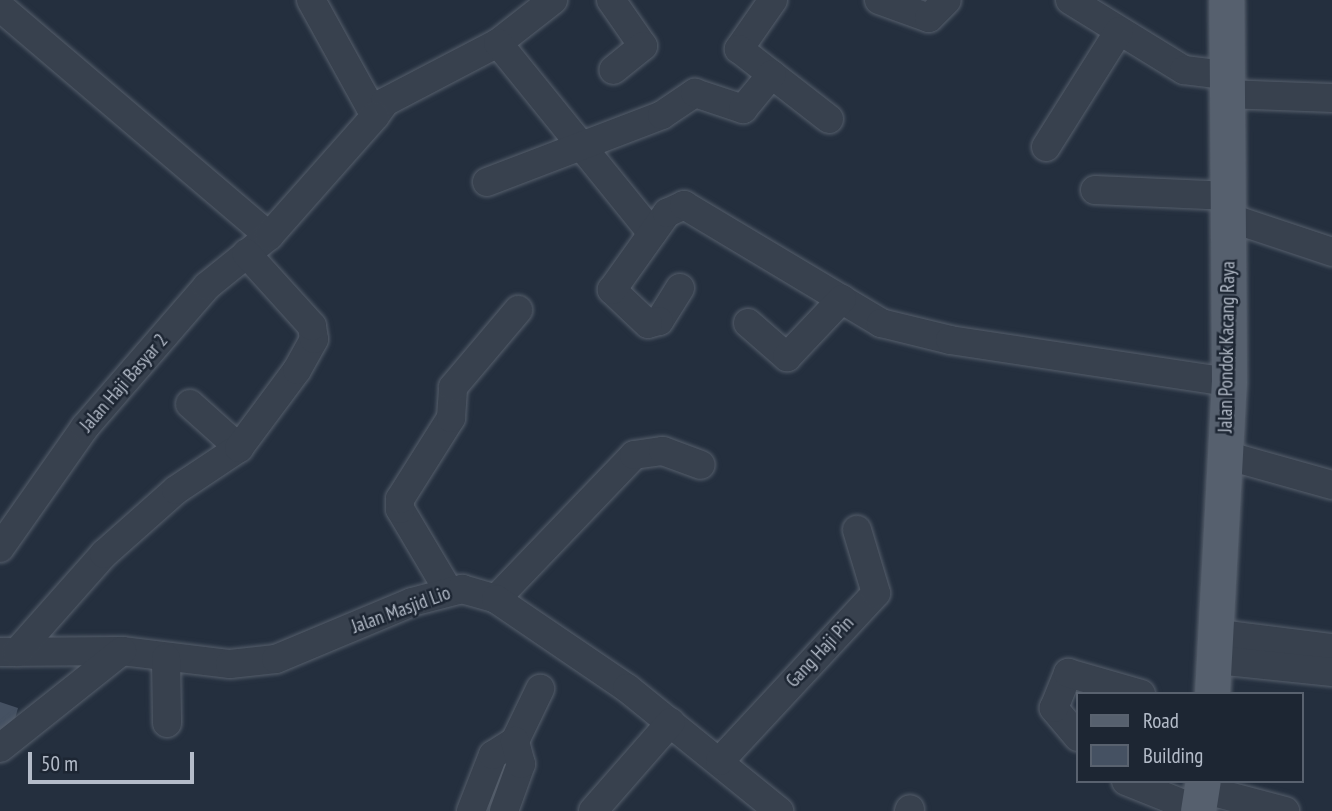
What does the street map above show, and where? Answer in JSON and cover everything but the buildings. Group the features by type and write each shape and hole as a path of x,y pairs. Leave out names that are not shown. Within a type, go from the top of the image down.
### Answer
{"main road":[{"name":"Jalan Pondok Kacang Raya","path":"1213,692 1218,647 1229,382 1230,207 1225,85 1226,0"}],"street":[{"path":"311,0 375,116"},
{"name":"Jalan Haji Basyar 2","path":"0,548 85,427 207,286 269,236 375,116 401,93 498,43 554,0"},
{"path":"611,0 643,46 613,70"},
{"path":"773,0 739,49 829,119"},
{"path":"879,0 929,18 947,0"},
{"path":"1070,0 1184,70 1225,85 1332,98"},
{"path":"0,7 269,236"},
{"path":"1046,148 1119,31"},
{"path":"498,43 582,142 652,233"},
{"path":"487,182 582,142 662,115 702,91 735,111 743,109 772,74"},
{"path":"1095,190 1230,207 1332,252"},
{"path":"680,288 659,320 648,324 612,290 674,206 684,205 881,323 950,340 1229,382"},
{"path":"9,652 104,554 176,490 239,448 314,339 312,326 246,253"},
{"path":"748,323 787,357 842,299"},
{"path":"448,590 400,509 400,499 451,418 453,387 517,310"},
{"path":"190,404 239,448"},
{"path":"496,599 634,456 663,451 701,465"},
{"path":"1225,455 1332,485"},
{"name":"Gang Haji Pin","path":"720,761 876,593 857,530"},
{"name":"Jalan Masjid Lio","path":"9,652 122,651 230,664 276,659 448,590 496,599 671,722 720,761 764,806"},
{"path":"1218,647 1332,648"},
{"path":"1218,647 1332,672"},
{"path":"0,748 122,651"},
{"path":"166,658 167,723"},
{"path":"1076,735 1054,708 1068,673 1134,692"},
{"path":"471,811 493,755 515,741 540,689"},
{"path":"593,811 671,722"},
{"path":"504,811 521,764 515,741"},
{"path":"1135,783 1200,798 1285,811"}]}
